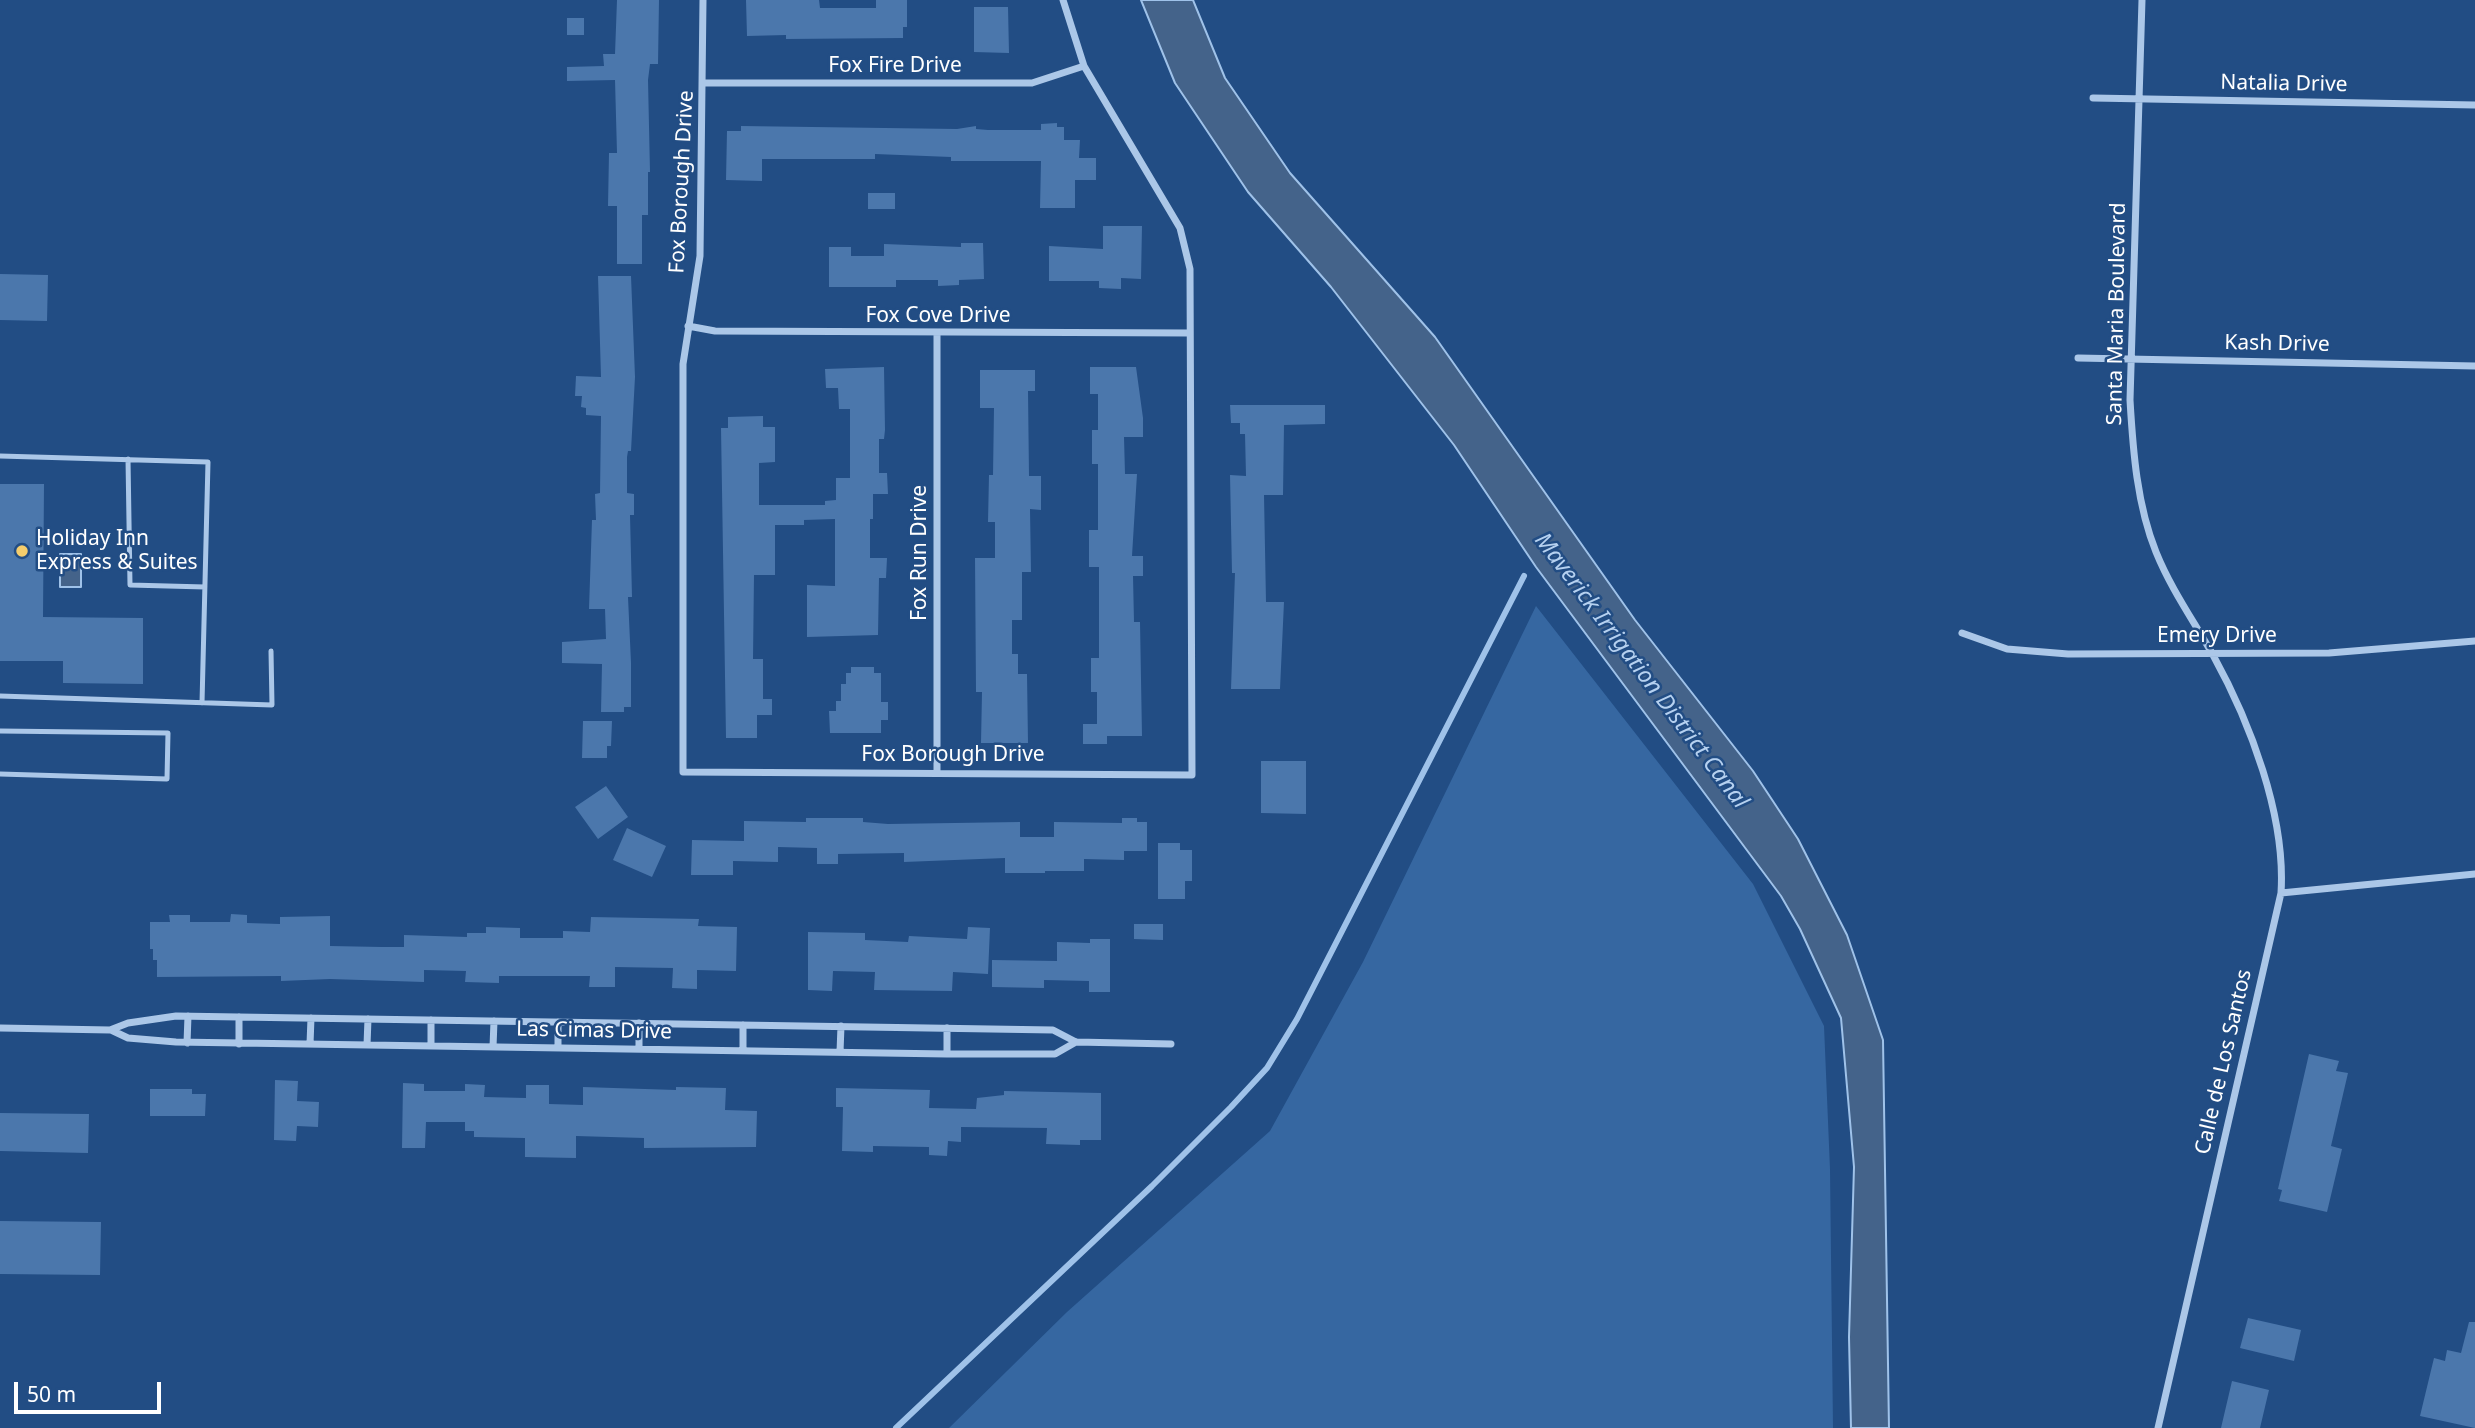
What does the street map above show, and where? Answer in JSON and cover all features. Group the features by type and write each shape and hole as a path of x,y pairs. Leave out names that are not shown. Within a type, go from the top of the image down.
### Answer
{"street":[{"name":"Fox Borough Drive","path":"703,0 700,256 683,364 683,772 1192,775 1190,269 1180,229 1084,66 1063,0"},
{"name":"Santa Maria Boulevard","path":"2141,0 2142,48 2130,358 2132,442 2141,501 2155,550 2176,595 2212,654 2239,706 2254,743 2277,835 2283,870 2281,893"},
{"name":"Fox Fire Drive","path":"704,83 1032,83 1084,66"},
{"name":"Natalia Drive","path":"2093,98 2475,105"},
{"name":"Fox Cove Drive","path":"688,326 715,331 1189,333"},
{"name":"Fox Run Drive","path":"937,334 937,773"},
{"name":"Kash Drive","path":"2078,358 2475,366"},
{"name":"Emery Drive","path":"1962,633 2007,649 2035,653 2329,653 2475,641"},
{"path":"2281,893 2475,874"},
{"name":"Calle de Los Santos","path":"2158,1428 2281,893"},
{"path":"187,1043 188,1016"},
{"name":"Las Cimas Drive","path":"0,1028 110,1030 128,1023 188,1016 1053,1030 1076,1042 1171,1044"},
{"path":"239,1017 239,1044"},
{"path":"310,1044 311,1018"},
{"path":"367,1045 368,1019"},
{"path":"431,1020 431,1046"},
{"path":"493,1047 494,1021"},
{"path":"558,1022 558,1048"},
{"path":"639,1023 639,1049"},
{"path":"743,1025 743,1050"},
{"path":"840,1052 841,1026"},
{"path":"947,1028 947,1054"},
{"name":"Las Cimas Drive","path":"110,1030 128,1038 187,1043 947,1054 1055,1054 1076,1042"}],"lane":[{"path":"0,456 208,462 202,703"},
{"path":"128,459 130,585 205,587"},
{"path":"0,696 272,705 271,651"},
{"path":"0,731 168,733 167,779 0,774"}],"shaded area":[{"path":"1536,606 1753,884 1824,1026 1830,1169 1833,1428 949,1428 1067,1312 1270,1131 1363,962"}],"water":[{"name":"Maverick Irrigation District Canal","path":"1141,0 1193,0 1225,78 1290,173 1435,337 1635,620 1753,771 1798,839 1847,935 1883,1040 1889,1428 1851,1428 1849,1337 1854,1167 1841,1018 1800,929 1781,896 1536,567 1454,445 1331,287 1248,192 1175,83"},
{"path":"60,554 81,554 81,587 60,587"}],"building":[{"path":"617,0 659,0 658,64 650,64 648,80 650,172 648,215 642,215 642,264 617,264 617,206 608,206 609,153 617,153 615,80 567,81 567,67 604,66 603,54 615,54"},
{"path":"746,0 819,0 820,8 876,8 876,0 907,0 907,27 903,27 903,38 786,39 786,35 747,36"},
{"path":"974,7 1008,7 1009,53 974,52"},
{"path":"567,18 584,18 584,35 567,35"},
{"path":"1057,123 1057,127 1064,127 1064,140 1080,140 1079,158 1096,158 1096,180 1075,180 1075,208 1040,208 1041,161 951,161 951,157 875,154 875,159 762,159 762,181 726,180 727,131 741,131 741,126 957,129 976,126 976,129 988,130 1041,130 1041,124"},
{"path":"868,193 895,193 895,209 868,209"},
{"path":"1103,226 1142,226 1141,279 1121,278 1121,289 1099,288 1099,281 1049,281 1049,246 1103,249"},
{"path":"961,243 983,243 984,279 959,280 959,285 938,286 938,280 896,280 896,287 829,287 829,247 851,247 851,256 884,256 884,244 961,247"},
{"path":"0,274 48,275 47,321 0,320"},
{"path":"598,276 631,276 635,377 631,451 628,451 627,457 627,493 634,494 634,515 630,515 632,597 628,597 631,707 624,707 624,712 601,712 602,664 562,663 562,642 606,639 605,609 589,609 592,520 596,520 595,494 600,493 601,416 586,415 586,408 581,407 582,396 575,396 576,376 601,377"},
{"path":"884,367 885,430 884,439 879,439 879,473 887,473 888,494 873,494 873,519 870,519 870,558 887,558 886,578 879,578 878,635 807,637 807,585 835,586 835,519 804,520 804,525 775,525 775,575 754,575 753,659 763,659 763,699 772,699 772,715 757,715 757,738 726,738 721,428 728,428 728,417 763,416 763,427 775,427 775,462 759,463 759,505 825,505 825,501 836,500 836,478 850,478 850,409 839,409 838,388 826,388 825,369"},
{"path":"1090,367 1136,367 1143,418 1143,437 1124,437 1125,474 1137,474 1132,556 1143,556 1143,576 1133,576 1134,622 1140,622 1142,736 1107,736 1107,744 1083,744 1083,724 1097,724 1097,692 1091,692 1091,658 1099,658 1099,567 1089,567 1089,530 1098,530 1098,464 1092,464 1092,430 1098,430 1098,394 1090,394"},
{"path":"980,370 1035,370 1035,391 1028,391 1029,476 1041,476 1041,510 1030,509 1031,572 1022,572 1022,620 1012,620 1012,654 1018,654 1018,674 1027,674 1028,743 981,743 982,692 976,692 975,558 995,558 995,522 988,522 989,475 993,475 994,408 980,408"},
{"path":"1230,405 1325,405 1325,424 1284,425 1283,495 1264,495 1266,602 1284,602 1280,689 1231,689 1235,573 1232,573 1230,475 1246,476 1245,434 1240,434 1240,423 1231,423"},
{"name":"Holiday Inn Express & Suites","path":"0,484 44,484 43,617 143,618 143,684 63,683 63,661 0,661"},
{"path":"851,667 874,667 874,673 881,673 881,702 888,702 888,720 881,720 881,733 830,733 829,711 836,711 836,701 841,701 841,684 846,684 846,673 851,673"},
{"path":"583,721 612,721 611,746 607,746 607,758 582,758"},
{"path":"1261,761 1306,761 1306,814 1261,813"},
{"path":"606,786 628,817 598,839 575,807"},
{"path":"806,818 863,818 863,822 888,824 1020,822 1020,837 1054,837 1054,822 1122,823 1122,818 1137,818 1137,822 1147,822 1147,851 1124,851 1124,860 1084,859 1084,871 1005,873 1005,858 904,862 904,853 838,854 838,864 817,864 817,848 778,847 778,862 733,861 733,875 691,875 692,840 744,841 744,821 806,822"},
{"path":"627,828 666,846 652,877 613,860"},
{"path":"1158,843 1180,843 1180,850 1192,850 1192,881 1185,881 1185,899 1158,899"},
{"path":"231,914 247,915 247,923 280,924 280,917 330,916 330,946 382,947 404,947 404,935 467,937 467,933 486,933 486,927 520,928 520,938 563,938 563,931 590,932 591,917 699,919 698,926 737,927 736,971 697,970 697,989 672,988 673,968 615,967 615,987 589,987 590,976 499,976 499,983 465,982 466,971 424,970 424,982 330,979 281,981 281,976 157,977 157,960 153,960 153,949 150,949 150,922 170,922 169,915 190,915 190,922 230,922"},
{"path":"1134,924 1163,924 1163,940 1134,939"},
{"path":"968,927 990,928 988,974 953,972 952,991 874,990 875,972 833,971 832,991 808,990 808,932 865,933 865,940 908,942 909,936 967,939"},
{"path":"1090,939 1110,939 1110,992 1089,992 1089,981 1044,980 1044,988 992,987 992,960 1057,961 1057,942 1090,943"},
{"path":"2309,1054 2339,1061 2336,1071 2348,1073 2331,1146 2342,1149 2327,1212 2279,1201 2282,1190 2278,1189"},
{"path":"275,1080 298,1081 297,1101 319,1102 318,1127 297,1126 296,1141 274,1140"},
{"path":"403,1083 424,1084 424,1091 465,1091 465,1084 485,1085 484,1097 526,1098 526,1085 549,1085 549,1104 583,1105 583,1087 676,1090 676,1087 726,1088 725,1110 757,1111 756,1147 644,1148 644,1138 576,1136 576,1158 525,1157 525,1138 474,1137 474,1131 465,1131 465,1122 426,1122 425,1148 402,1148"},
{"path":"836,1088 930,1090 929,1108 976,1109 977,1098 1004,1095 1004,1091 1101,1093 1101,1140 1080,1140 1080,1145 1046,1144 1047,1128 961,1127 961,1142 948,1141 947,1156 929,1155 929,1147 873,1146 873,1152 842,1151 843,1107 836,1107"},
{"path":"150,1089 192,1089 192,1094 206,1094 205,1116 150,1116"},
{"path":"0,1113 89,1114 88,1153 0,1151"},
{"path":"0,1221 101,1222 100,1275 0,1274"},
{"path":"2248,1318 2301,1330 2294,1361 2240,1348"},
{"path":"2469,1322 2475,1322 2475,1428 2420,1416 2434,1358 2445,1361 2447,1350 2461,1353"},
{"path":"2232,1381 2269,1390 2260,1428 2221,1428"}],"waterway":[{"path":"896,1428 1152,1186 1267,1068 1297,1019 1524,576"}],"place":[{"name":"Holiday Inn Express & Suites","path":"22,551"}]}
